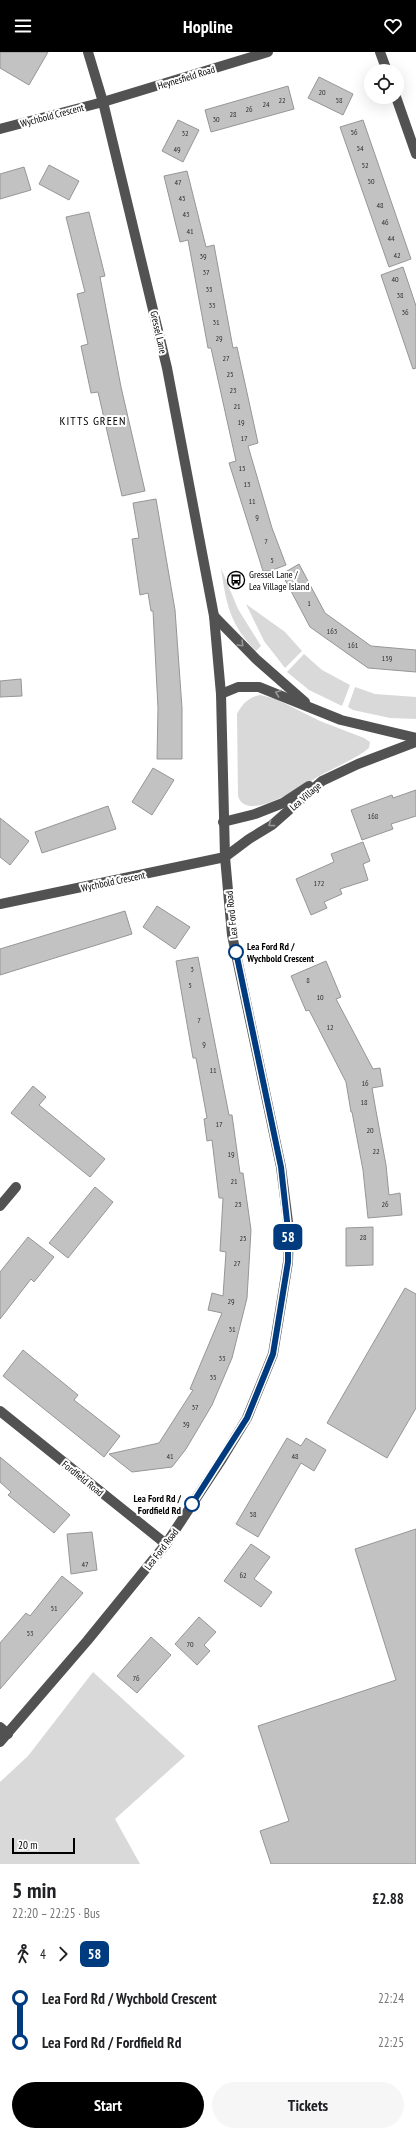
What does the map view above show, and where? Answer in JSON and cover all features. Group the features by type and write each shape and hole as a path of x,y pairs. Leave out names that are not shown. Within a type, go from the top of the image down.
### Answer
{"street":[{"name":"Gressel Lane","path":"88,52 103,102 167,368 214,616"},
{"name":"Heynesfield Road","path":"103,102 268,52"},
{"path":"380,52 384,64"},
{"name":"Wychbold Crescent","path":"0,129 103,102"},
{"path":"398,104 416,154"},
{"path":"214,616 256,659 313,709"},
{"name":"Lea Ford Road","path":"0,1742 4,1731 166,1544 247,1418 273,1354 288,1262 288,1230 281,1167 232,935 225,857 221,694 214,616"},
{"path":"221,694 238,687 259,687 313,709 369,728 416,738"},
{"name":"Lea Village","path":"225,857 249,839 272,825 322,781 358,764 416,742"},
{"path":"224,822 255,814 284,803 307,787 322,781"},
{"name":"Wychbold Crescent","path":"0,904 225,857"},
{"path":"0,1206 16,1187"},
{"name":"Fordfield Road","path":"0,1411 166,1544"}],"shaded area":[{"path":"221,568 238,609 261,646 256,651 240,632 235,623 227,603"},
{"path":"246,604 285,632 302,651 285,668 264,641"},
{"path":"304,654 322,670 350,685 342,706 309,690 287,672"},
{"path":"355,687 375,694 416,697 416,719 390,718 353,710 348,707"},
{"path":"260,695 276,699 320,721 364,738 370,742 369,748 291,793 264,804 253,806 244,804 238,796 237,714 241,707 252,697"},
{"path":"93,1672 185,1756 115,1819 140,1864 0,1864 0,1782 28,1756"}],"building":[{"path":"0,52 48,52 29,85 0,68"},
{"path":"319,77 353,94 343,115 308,98"},
{"path":"288,86 294,109 211,132 205,110"},
{"path":"178,120 199,130 183,162 162,151"},
{"path":"363,120 411,259 389,267 340,127"},
{"path":"49,165 79,181 69,200 39,184"},
{"path":"24,167 31,190 0,199 0,174"},
{"path":"187,171 206,247 214,245 233,348 237,347 258,443 248,446 272,528 286,565 270,571 263,571 229,463 236,461 211,348 208,348 188,240 180,242 164,176"},
{"path":"89,212 105,276 100,277 121,387 145,491 122,496 98,392 91,393 81,346 88,344 77,294 85,292 66,217"},
{"path":"403,267 416,306 416,368 413,369 381,275"},
{"path":"156,499 175,610 182,708 182,759 157,759 158,708 153,611 151,611 148,593 140,595 132,539 139,538 133,503"},
{"path":"299,564 325,613 371,646 416,650 416,672 368,668 310,627 282,574"},
{"path":"21,679 22,696 0,697 0,681"},
{"path":"153,768 174,780 152,815 132,802"},
{"path":"416,790 416,816 391,824 393,829 362,840 351,810 392,795 393,798"},
{"path":"108,806 116,829 42,853 35,832"},
{"path":"0,818 29,841 10,865 0,857"},
{"path":"363,842 370,861 363,864 368,880 340,889 342,894 324,902 327,908 311,915 296,879 334,862 331,854"},
{"path":"157,906 190,927 175,949 143,927"},
{"path":"125,911 132,934 0,975 0,949"},
{"path":"198,957 229,1115 232,1115 240,1173 243,1173 251,1230 247,1298 232,1358 212,1405 186,1449 172,1467 132,1472 109,1454 159,1443 193,1390 190,1389 222,1313 208,1310 212,1293 223,1296 226,1252 220,1251 223,1198 219,1198 212,1140 207,1141 204,1119 207,1118 196,1058 193,1058 176,961"},
{"path":"326,961 341,997 336,999 373,1069 380,1068 383,1086 372,1088 386,1165 389,1195 400,1193 402,1215 368,1218 363,1170 346,1082 309,1010 306,1011 291,976"},
{"path":"33,1086 46,1097 39,1105 105,1159 90,1177 11,1113"},
{"path":"95,1187 113,1202 68,1258 49,1243"},
{"path":"373,1227 373,1265 346,1266 346,1228"},
{"path":"28,1237 54,1257 34,1282 31,1279 0,1319 0,1272"},
{"path":"405,1288 416,1294 416,1408 387,1458 327,1423"},
{"path":"23,1350 78,1395 74,1400 120,1436 104,1457 3,1376"},
{"path":"287,1438 301,1446 306,1438 326,1450 314,1471 301,1463 258,1537 236,1524"},
{"path":"0,1457 70,1515 54,1533 8,1495 11,1492 0,1482"},
{"path":"416,1529 416,1864 271,1864 260,1831 289,1821 258,1726 396,1680 355,1549"},
{"path":"92,1532 97,1570 71,1574 67,1534"},
{"path":"251,1544 270,1557 254,1579 272,1592 261,1607 224,1581"},
{"path":"62,1576 83,1593 0,1689 0,1643 26,1613 30,1616"},
{"path":"199,1617 216,1632 204,1645 210,1651 197,1665 175,1644"},
{"path":"151,1637 171,1655 137,1693 117,1676"}],"bus line":[{"name":"58","path":"192,1504 247,1418 273,1354 285,1291 288,1262 288,1230 281,1167 236,952"}],"place":[{"name":"Gressel Lane / Lea Village Island","path":"236,580"},
{"name":"Lea Ford Rd / Wychbold Crescent","path":"236,952"},
{"name":"Lea Ford Rd / Fordfield Rd","path":"192,1504"}],"district":[{"name":"KITTS GREEN","path":"93,421"}]}
